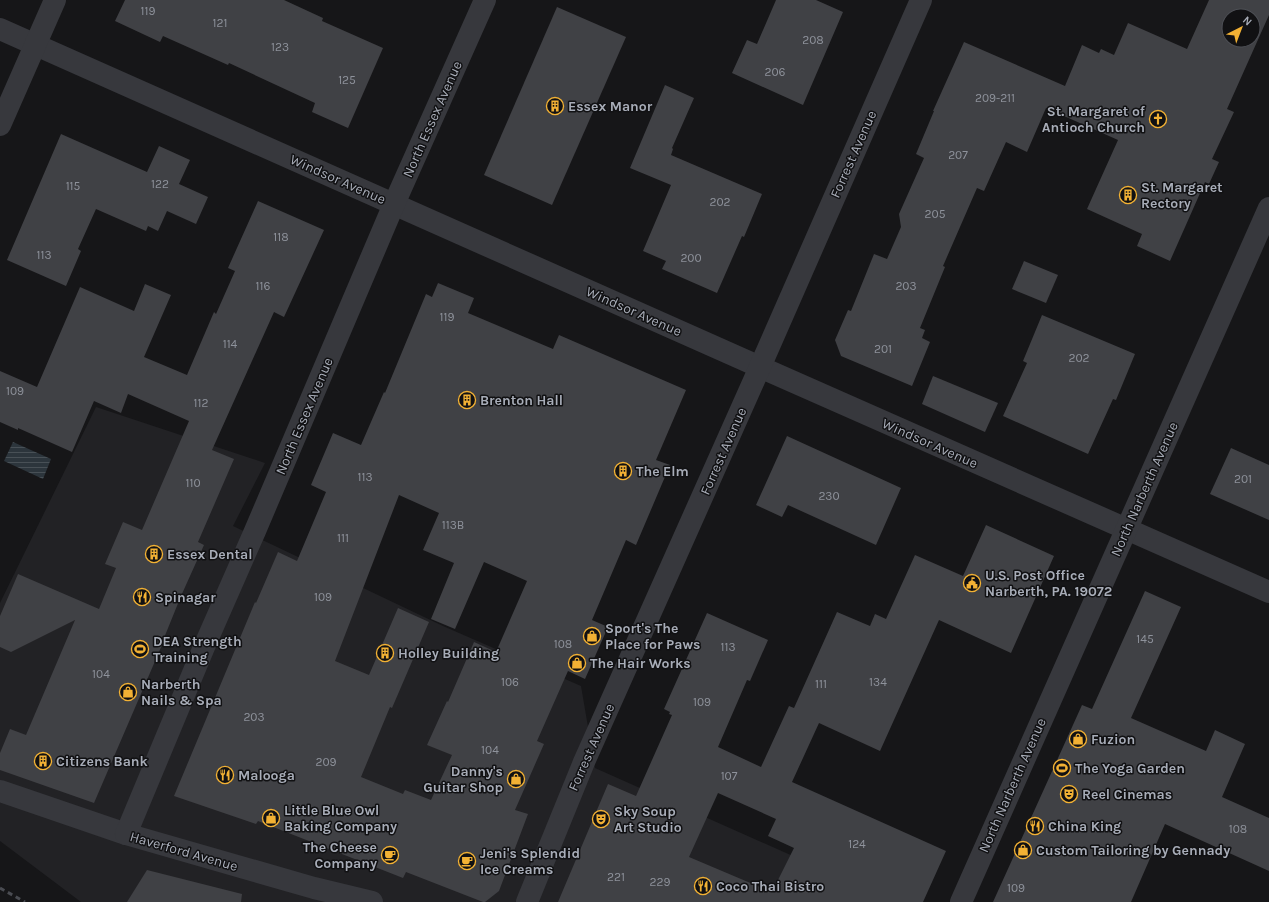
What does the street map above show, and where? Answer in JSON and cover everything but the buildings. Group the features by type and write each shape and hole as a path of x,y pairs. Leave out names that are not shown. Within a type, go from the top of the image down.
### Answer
{"street":[{"path":"0,125 56,0"},
{"name":"North Essex Avenue","path":"126,834 201,654 394,204 485,0"},
{"name":"Forrest Avenue","path":"527,902 584,762 760,368 921,0"},
{"name":"Windsor Avenue","path":"0,29 760,368 1269,592"},
{"name":"North Narberth Avenue","path":"960,902 1269,208"},
{"name":"Haverford Avenue","path":"0,790 126,834 306,886 372,902"}],"shaded area":[{"path":"96,407 265,463 233,526 443,626 581,686 595,768 896,902 81,902 0,841 0,603"},
{"path":"13,442 51,459 43,479 4,461"}],"railway":[{"path":"0,888 25,902"}],"place":[{"name":"Essex Manor","path":"555,106"},
{"name":"St. Margaret of Antioch Church","path":"1158,119"},
{"name":"St. Margaret Rectory","path":"1128,195"},
{"name":"Brenton Hall","path":"467,400"},
{"name":"The Elm","path":"623,471"},
{"name":"Essex Dental","path":"154,554"},
{"name":"U.S. Post Office Narberth, PA. 19072","path":"972,583"},
{"name":"Spinagar","path":"142,597"},
{"name":"Sport's The Place for Paws","path":"592,636"},
{"name":"DEA Strength Training","path":"140,649"},
{"name":"Holley Building","path":"385,653"},
{"name":"The Hair Works","path":"577,663"},
{"name":"Narberth Nails & Spa","path":"128,692"},
{"name":"Fuzion","path":"1078,739"},
{"name":"Citizens Bank","path":"43,761"},
{"name":"The Yoga Garden","path":"1062,768"},
{"name":"Malooga","path":"225,775"},
{"name":"Danny's Guitar Shop","path":"516,779"},
{"name":"Reel Cinemas","path":"1069,794"},
{"name":"Little Blue Owl Baking Company","path":"271,818"},
{"name":"Sky Soup Art Studio","path":"601,819"},
{"name":"China King","path":"1035,826"},
{"name":"Custom Tailoring by Gennady","path":"1023,850"},
{"name":"The Cheese Company","path":"390,855"},
{"name":"Jeni's Splendid Ice Creams","path":"467,861"},
{"name":"Coco Thai Bistro","path":"703,886"}]}
